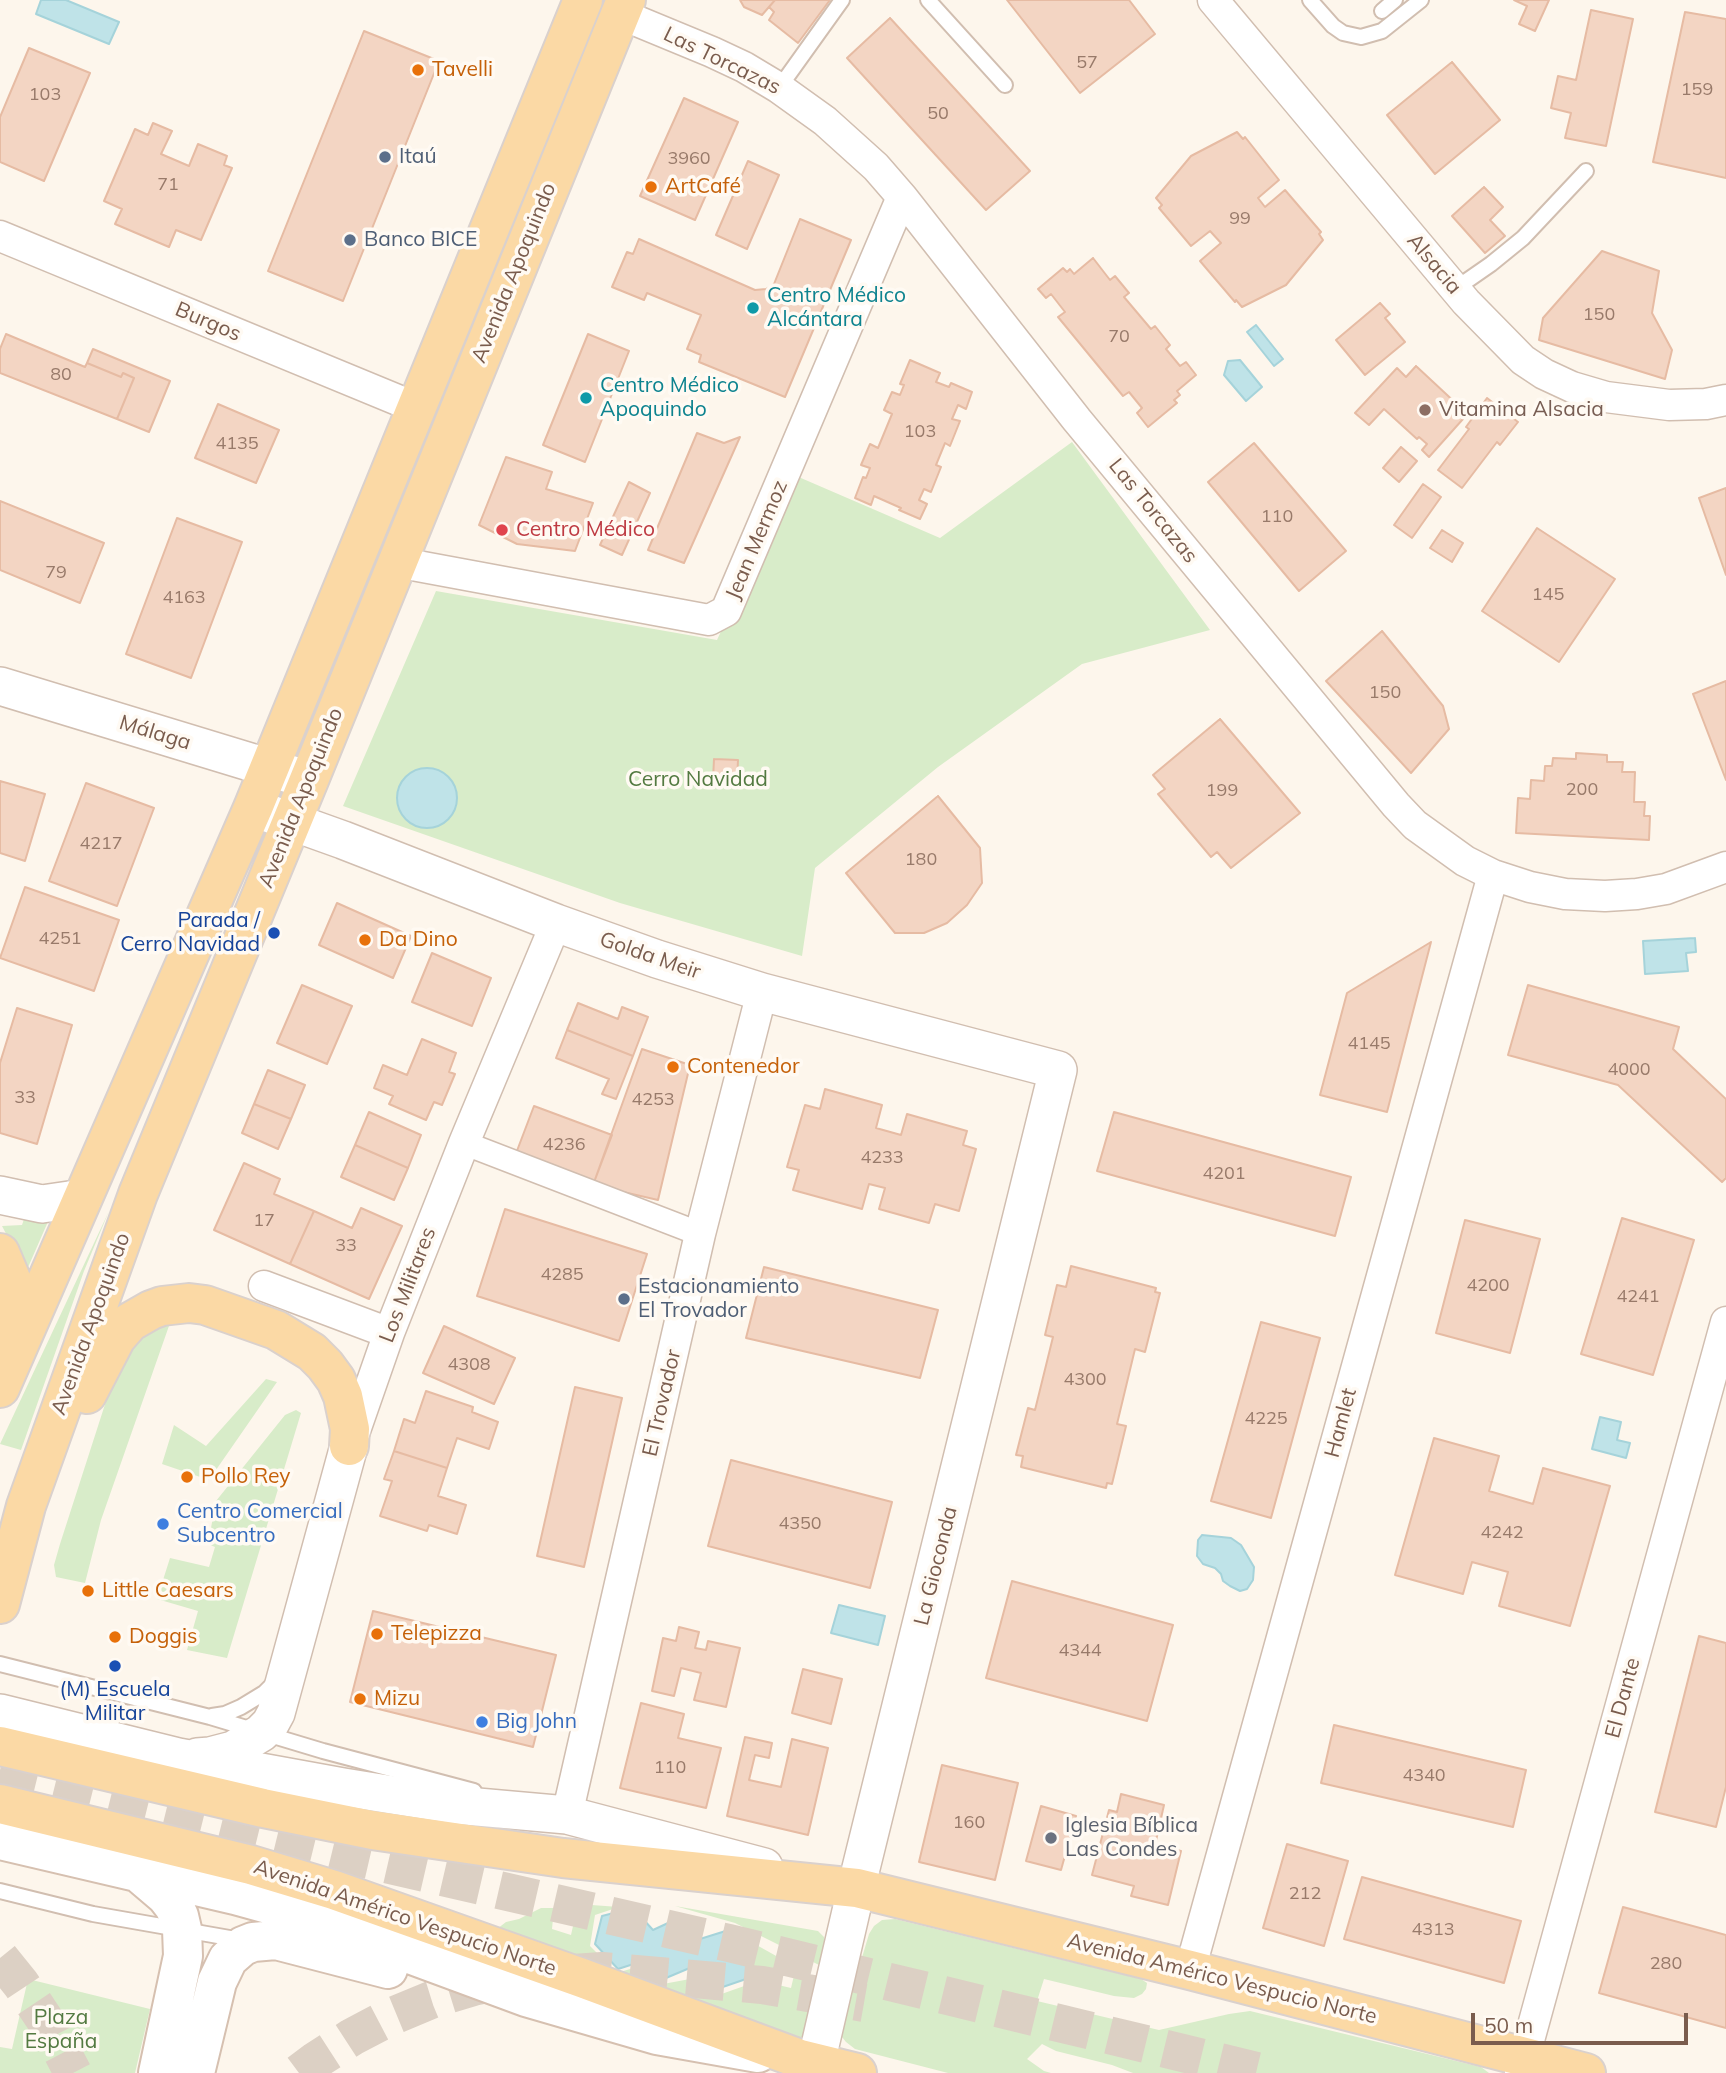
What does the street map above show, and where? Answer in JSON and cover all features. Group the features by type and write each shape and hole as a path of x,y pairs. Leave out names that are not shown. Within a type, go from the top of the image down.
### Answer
{"main road":[{"name":"Avenida Apoquindo","path":"0,1388 253,808 583,0"},
{"name":"Avenida Apoquindo","path":"0,1604 26,1506 138,1194 623,7"},
{"path":"0,1253 16,1300 18,1346"},
{"path":"46,1451 73,1419 116,1338 130,1322 162,1306 189,1303 205,1304 247,1318 276,1330 312,1352 326,1365 343,1395 350,1429 349,1446"},
{"name":"Avenida Américo Vespucio Norte","path":"0,1746 263,1808 372,1830 564,1858 857,1888 1190,1970 1522,2065 1586,2073"},
{"name":"Avenida Américo Vespucio Norte","path":"0,1804 251,1865 334,1890 582,1978 810,2065"},
{"name":"Avenida Américo Vespucio Norte","path":"0,1840 293,1911 526,1997 657,2035 856,2073"},
{"path":"139,1873 173,1905 182,1929 183,1955 158,2073"},
{"path":"195,2073 212,1995 222,1968 237,1951 253,1942"},
{"name":"Avenida Américo Vespucio Norte","path":"253,1942 288,1942 457,1988 526,1997"}],"street":[{"name":"Alsacia","path":"1213,0 1455,289 1523,360 1544,374 1572,387 1606,397 1669,405 1706,404 1726,400"},
{"name":"Las Torcazas","path":"623,7 744,67 779,88 855,146 902,197 1077,420 1415,825 1465,861 1493,875 1530,887 1565,894 1605,896 1666,890 1726,867"},
{"name":"Jean Mermoz","path":"396,562 709,620 726,611 902,197"},
{"name":"Burgos","path":"0,236 417,408"},
{"name":"Málaga","path":"0,686 309,780"},
{"name":"Golda Meir","path":"253,808 657,959 762,992 1058,1070"},
{"name":"Hamlet","path":"1190,1970 1493,875"},
{"name":"Los Militares","path":"261,1733 276,1713 349,1446 389,1332 556,923"},
{"name":"El Trovador","path":"567,1815 700,1234 762,992"},
{"name":"La Gioconda","path":"810,2065 857,1888 1058,1070"},
{"path":"464,1143 700,1234"},
{"path":"0,1195 43,1204 83,1198"},
{"path":"264,1286 389,1332"},
{"name":"El Dante","path":"1522,2065 1726,1322"},
{"name":"Avenida Américo Vespucio Norte","path":"0,1713 178,1757 343,1787 455,1805 567,1815 857,1888"},
{"path":"178,1757 210,1756 233,1749 261,1733"}],"lane":[{"path":"779,88 842,0"},
{"path":"928,0 1005,86"},
{"path":"1310,0 1333,26 1343,33 1361,37 1382,31 1421,0"},
{"path":"1382,11 1395,0"},
{"path":"1455,289 1523,238 1586,171"},
{"name":"Los Militares","path":"210,1717 225,1714 264,1693 277,1681 292,1657"},
{"name":"Avenida Américo Vespucio Norte","path":"0,1664 210,1717 323,1751 567,1815"},
{"name":"Avenida Américo Vespucio Norte","path":"0,1891 93,1914 253,1942"}],"green space":[{"name":"Cerro Navidad","path":"1072,442 1210,630 1082,664 938,767 815,868 802,956 620,903 343,806 436,591 717,640 794,475 940,538"},
{"path":"109,1211 84,1271 21,1450 0,1444"},
{"path":"26,1213 50,1217 26,1272 2,1226 22,1225"},
{"path":"170,1323 101,1520 85,1583 56,1577 54,1565 60,1544 118,1364 130,1349 147,1335"},
{"path":"266,1379 277,1382 209,1480 162,1464 174,1425 206,1446"},
{"path":"296,1410 301,1413 227,1658 187,1650 198,1611 157,1599 170,1558 209,1567 215,1547 208,1544 216,1501 285,1415"},
{"path":"578,1904 619,1907 595,1915 590,1946 617,1973 643,1965 663,1984 690,1979 713,1997 747,1985 754,1951 744,1938 778,1957 774,1984 791,1988 796,1967 817,1980 802,2038 796,2042 497,1929 506,1922 541,1908 554,1908 552,1929 571,1935"},
{"path":"675,1906 818,1931 824,1937 821,1966 735,1923"},
{"path":"895,1919 1141,1979 1147,1983 1142,1994 1134,1998 1114,1996 1044,1979 1037,2001 1159,2030 1250,2011 1481,2067 1489,2073 1133,2073 1056,2051 1042,2044 1027,2059 1051,2073 948,2073 855,2049 842,2037 841,2028 869,1934 882,1920"},
{"name":"Plaza España","path":"28,1979 150,2009 135,2073 0,2073 0,2047 12,2049"}],"water":[{"path":"41,0 66,0 119,22 109,44 36,14"},
{"path":"1256,325 1283,359 1274,366 1247,332"},
{"path":"1240,360 1262,387 1246,401 1224,375 1228,361"},
{"path":"421,768 433,768 452,781 457,798 455,810 444,823 433,828 421,828 402,815 397,804 397,792 410,773"},
{"path":"1695,938 1696,952 1686,953 1688,971 1645,974 1643,941"},
{"path":"1600,1417 1621,1422 1617,1440 1630,1443 1626,1458 1592,1449"},
{"path":"1202,1535 1231,1538 1241,1545 1254,1567 1253,1580 1247,1589 1240,1591 1230,1586 1223,1581 1215,1568 1203,1564 1197,1556 1198,1540"},
{"path":"839,1605 885,1616 878,1645 831,1633"},
{"path":"633,1908 653,1930 681,1917 700,1939 732,1929 752,1951 746,1979 714,1990 692,1967 666,1978 646,1960 618,1969 595,1944 602,1916"}],"building":[{"path":"740,0 775,0 762,15 744,7"},
{"path":"775,0 830,0 798,43 769,20 774,12 769,7"},
{"path":"1007,0 1129,0 1155,34 1080,93"},
{"path":"1514,0 1549,0 1535,31 1519,24 1527,6"},
{"path":"1591,10 1633,19 1606,146 1565,138 1571,113 1551,108 1558,76 1576,80"},
{"path":"1685,12 1726,19 1726,178 1653,162"},
{"path":"890,18 1030,171 986,210 847,58"},
{"path":"364,31 439,61 343,301 268,271"},
{"path":"29,48 90,73 44,181 0,162 0,117"},
{"path":"1452,62 1500,120 1435,174 1387,115"},
{"path":"684,98 738,122 695,220 640,196"},
{"path":"153,123 172,131 161,154 189,166 198,144 227,156 224,165 232,168 201,240 176,230 169,247 115,224 122,209 104,201 135,129 148,135"},
{"path":"1237,132 1243,139 1245,137 1279,180 1258,198 1265,207 1285,190 1321,232 1319,234 1323,240 1286,285 1242,307 1200,261 1221,243 1210,231 1191,246 1159,208 1162,205 1156,198 1191,156"},
{"path":"748,161 779,175 747,249 716,235"},
{"path":"1484,187 1503,207 1490,220 1505,236 1485,253 1452,216"},
{"name":"Centro Médico Alcántara","path":"800,219 851,240 785,397 699,362 701,355 687,349 701,315 647,293 644,300 612,287 627,252 633,254 639,239 755,290 766,289 774,284"},
{"path":"1602,251 1659,271 1652,313 1672,350 1665,379 1539,340 1543,318"},
{"path":"1093,258 1110,280 1115,276 1129,293 1124,297 1151,329 1155,326 1170,345 1166,349 1180,366 1186,362 1196,375 1177,391 1180,395 1174,400 1177,403 1148,427 1137,413 1142,408 1129,392 1123,396 1058,317 1065,312 1051,294 1046,298 1038,289 1063,268 1067,272 1070,269 1074,274"},
{"path":"1380,303 1390,314 1385,318 1405,342 1365,375 1336,340"},
{"path":"6,334 85,367 87,363 121,377 123,373 134,378 117,419 0,373 0,349"},
{"name":"Centro Médico Apoquindo","path":"588,334 629,351 585,462 543,445"},
{"path":"93,349 170,381 149,432 117,419 134,378 123,373 121,377 87,363"},
{"path":"910,360 940,373 936,382 949,387 951,383 972,392 966,409 958,405 952,419 960,421 950,446 945,443 936,465 941,467 931,492 924,489 919,500 927,504 920,519 874,496 871,505 855,498 863,477 866,478 870,468 861,465 870,444 878,448 892,414 884,410 892,392 900,395 904,385 900,384"},
{"path":"1416,366 1460,407 1456,412 1463,419 1429,457 1422,450 1427,444 1419,437 1417,439 1384,409 1369,425 1355,413 1397,368 1406,377"},
{"path":"1487,398 1518,422 1500,445 1497,442 1462,488 1438,470 1469,429 1466,427"},
{"path":"218,404 279,430 256,483 195,458"},
{"path":"697,433 724,443 740,437 684,563 648,550"},
{"path":"1254,443 1346,551 1299,591 1208,482"},
{"path":"1401,447 1417,461 1399,482 1383,468"},
{"path":"506,457 552,472 546,489 593,503 575,551 517,544 479,525"},
{"path":"629,482 650,493 622,555 600,545"},
{"path":"1423,484 1441,497 1412,538 1394,525"},
{"path":"1726,488 1726,575 1699,498"},
{"path":"0,501 104,543 80,603 0,570"},
{"path":"177,518 242,542 191,678 126,654"},
{"path":"1537,528 1615,579 1559,662 1482,611"},
{"path":"1442,530 1463,543 1452,562 1430,548"},
{"path":"1382,631 1443,706 1449,729 1411,773 1326,681"},
{"path":"1726,681 1726,780 1693,694"},
{"path":"1220,719 1300,813 1231,868 1217,852 1211,857 1158,794 1165,789 1153,775"},
{"path":"1576,753 1607,755 1607,762 1623,762 1622,772 1635,772 1634,802 1645,802 1644,816 1650,816 1649,840 1516,833 1518,798 1530,799 1531,780 1544,781 1545,766 1552,766 1553,758 1576,759"},
{"path":"714,759 738,760 737,782 713,780"},
{"path":"0,781 45,794 25,861 0,853"},
{"path":"86,783 154,808 117,906 49,881"},
{"path":"938,796 980,848 982,883 967,905 947,923 924,933 895,933 846,873"},
{"path":"25,887 119,920 94,991 0,958"},
{"name":"Da Dino","path":"337,903 411,936 393,978 319,945"},
{"path":"1431,942 1387,1112 1320,1095 1347,993"},
{"path":"432,953 491,978 472,1026 412,1002"},
{"path":"302,985 352,1006 327,1064 277,1043"},
{"path":"1528,985 1679,1027 1673,1049 1726,1099 1726,1178 1722,1182 1618,1085 1508,1055"},
{"path":"578,1003 618,1019 622,1007 648,1017 633,1056 567,1030"},
{"path":"17,1008 72,1025 37,1144 0,1133 0,1063"},
{"path":"567,1030 633,1056 616,1099 602,1094 609,1079 556,1058"},
{"path":"422,1039 456,1053 449,1072 455,1074 442,1105 434,1102 426,1120 389,1104 393,1096 374,1088 383,1065 407,1075"},
{"path":"642,1049 690,1065 658,1200 593,1185"},
{"path":"268,1070 305,1085 291,1119 254,1104"},
{"path":"825,1089 882,1105 876,1128 901,1135 907,1114 967,1131 963,1145 976,1149 959,1211 935,1204 929,1223 879,1209 885,1188 869,1184 862,1209 793,1190 799,1170 787,1167 805,1105 820,1109"},
{"path":"254,1104 291,1119 278,1149 242,1133"},
{"path":"534,1106 612,1135 593,1185 515,1156"},
{"path":"369,1112 421,1135 408,1168 355,1145"},
{"path":"1114,1112 1351,1177 1335,1236 1097,1171"},
{"path":"355,1145 408,1168 394,1200 341,1177"},
{"path":"244,1163 280,1179 274,1194 314,1211 290,1264 214,1230"},
{"path":"361,1208 402,1226 369,1299 290,1264 314,1211 352,1228"},
{"path":"505,1209 647,1254 619,1341 477,1296"},
{"path":"1622,1218 1694,1240 1653,1375 1581,1354"},
{"path":"1465,1220 1540,1239 1510,1353 1436,1333"},
{"path":"1071,1266 1156,1288 1155,1292 1160,1293 1145,1352 1135,1349 1117,1424 1126,1426 1112,1484 1107,1483 1106,1488 1021,1467 1023,1456 1016,1455 1028,1408 1035,1410 1053,1337 1045,1335 1057,1285 1066,1287"},
{"path":"764,1267 938,1310 920,1378 746,1338"},
{"path":"1261,1322 1320,1338 1271,1518 1211,1501"},
{"path":"444,1326 515,1358 494,1404 423,1373"},
{"path":"575,1387 622,1398 584,1567 537,1556"},
{"path":"426,1391 473,1407 472,1412 498,1422 489,1449 457,1438 447,1468 394,1451 404,1419 415,1423"},
{"path":"1434,1438 1499,1456 1489,1491 1533,1504 1543,1468 1610,1486 1570,1626 1499,1606 1508,1572 1472,1562 1463,1594 1395,1575"},
{"path":"394,1451 447,1468 438,1496 466,1505 457,1534 429,1525 427,1531 380,1516 392,1481 384,1479"},
{"path":"731,1460 892,1502 870,1588 708,1546"},
{"path":"1012,1581 1173,1625 1147,1721 986,1678"},
{"path":"373,1611 556,1655 533,1747 350,1702"},
{"path":"679,1627 699,1632 695,1648 706,1650 708,1641 740,1648 726,1707 694,1700 701,1673 681,1668 674,1696 652,1691 663,1638 676,1641"},
{"path":"1699,1636 1726,1643 1726,1787 1716,1827 1655,1812"},
{"path":"803,1669 842,1679 831,1724 792,1713"},
{"path":"641,1703 684,1714 678,1738 721,1748 706,1808 620,1788"},
{"path":"1334,1725 1526,1770 1513,1827 1321,1783"},
{"path":"745,1737 772,1743 769,1758 755,1755 749,1780 781,1787 792,1739 828,1748 808,1835 727,1816"},
{"path":"942,1765 1018,1783 995,1880 919,1862"},
{"path":"1121,1794 1164,1805 1155,1845 1181,1851 1168,1905 1131,1896 1134,1886 1092,1875 1109,1810 1117,1812"},
{"name":"Iglesia Bíblica Las Condes","path":"1041,1806 1076,1816 1061,1870 1026,1861"},
{"path":"1287,1844 1348,1861 1324,1946 1263,1928"},
{"path":"1362,1877 1521,1921 1504,1983 1344,1939"},
{"path":"1623,1907 1726,1935 1726,2028 1599,1993"}],"tunnel":[{"path":"0,1770 1265,2073"},
{"path":"0,1958 47,2023 73,2073"},
{"path":"573,1973 602,1971 762,1985 864,2003"},
{"path":"299,2073 352,2037 390,2017 431,2000 506,1980"}],"place":[{"name":"Tavelli","path":"418,70"},
{"name":"Itaú","path":"385,157"},
{"name":"ArtCafé","path":"651,187"},
{"name":"Banco BICE","path":"350,240"},
{"name":"Centro Médico Alcántara","path":"753,308"},
{"name":"Centro Médico Apoquindo","path":"586,398"},
{"name":"Vitamina Alsacia","path":"1425,410"},
{"name":"Centro Médico","path":"502,530"},
{"name":"Parada / Cerro Navidad","path":"274,933"},
{"name":"Da Dino","path":"365,940"},
{"name":"Contenedor","path":"673,1067"},
{"name":"Estacionamiento El Trovador","path":"624,1299"},
{"name":"Pollo Rey","path":"187,1477"},
{"name":"Centro Comercial Subcentro","path":"163,1524"},
{"name":"Little Caesars","path":"88,1591"},
{"name":"Telepizza","path":"377,1634"},
{"name":"Doggis","path":"115,1637"},
{"name":"(M) Escuela Militar","path":"115,1666"},
{"name":"Mizu","path":"360,1699"},
{"name":"Big John","path":"482,1722"},
{"name":"Iglesia Bíblica Las Condes","path":"1051,1838"}]}
